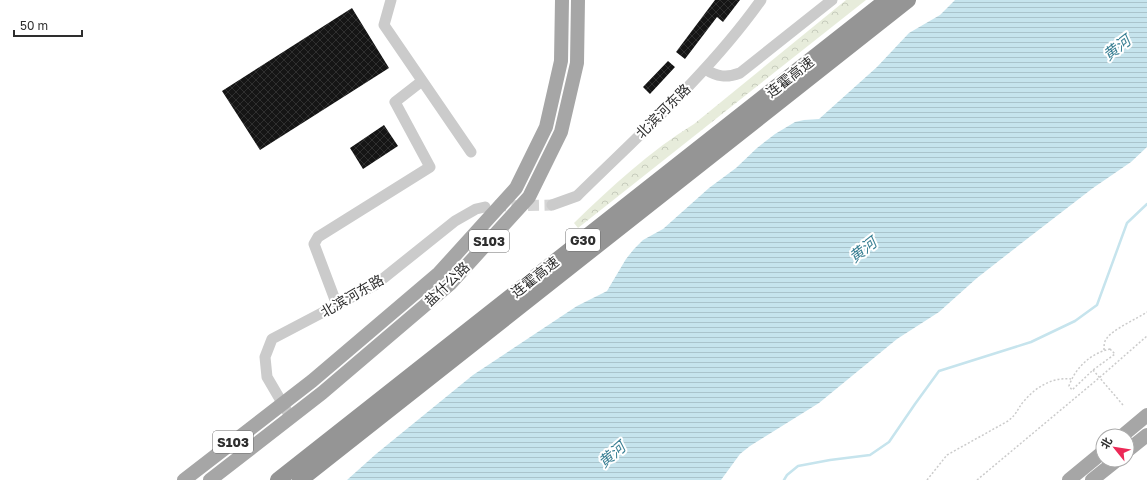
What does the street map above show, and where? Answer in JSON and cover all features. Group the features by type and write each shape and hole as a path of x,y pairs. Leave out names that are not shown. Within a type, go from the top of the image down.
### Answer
{"highway":[{"name":"连霍高速","path":"278,480 887,0"},
{"name":"连霍高速","path":"300,480 908,0"}],"main road":[{"name":"盐什公路","path":"282,404 312,381 439,273 516,188 546,127 561,61 562,0"},
{"name":"盐什公路","path":"290,418 322,393 450,284 529,197 561,132 577,63 578,0"},
{"name":"S103","path":"184,480 282,404"},
{"path":"1132,428 1147,416"},
{"name":"S103","path":"210,480 290,418"},
{"path":"1135,445 1147,435"},
{"path":"1069,480 1095,459"},
{"path":"1092,480 1107,468"}],"street":[{"path":"392,0 384,26 471,152"},
{"name":"北滨河东路","path":"552,205 577,196 705,69 761,0"},
{"path":"705,69 722,77 740,73 832,0"},
{"path":"337,305 314,244 318,236 430,168 395,102 422,81"},
{"name":"北滨河东路","path":"290,418 267,376 265,357 272,339 375,285 455,221 476,209 485,207"}],"path":[{"path":"1104,350 1104,345 1107,338 1112,333 1147,312"},
{"path":"977,480 1147,336"},
{"path":"1110,349 1115,354 1093,370 1072,390 1069,386 1071,379 1076,371 1086,361 1104,350 1110,349"},
{"path":"1093,370 1123,406"},
{"path":"927,480 947,455 1016,415 1024,402 1041,385 1061,378 1071,379"}],"green space":[{"path":"846,0 866,0 578,228 574,223 631,170 694,124"}],"water":[{"name":"黄河","path":"955,0 1147,0 1147,147 1131,162 1093,188 977,278 939,312 897,339 819,403 750,446 740,454 721,480 347,480 376,454 473,375 577,306 607,291 626,259 643,240 663,229 709,188 736,168 757,148 775,134 795,122 819,119 877,67 909,33 940,15"}],"building":[{"path":"715,0 740,0 723,22 717,17 685,59 676,52"},
{"path":"352,8 389,68 260,150 222,91"},
{"path":"668,61 675,67 650,94 643,87"},
{"path":"384,125 398,146 363,169 350,148"}],"waterway":[{"path":"784,480 787,475 798,466 870,455 889,442 939,371 1031,342 1075,321 1097,305 1127,223 1147,204"}],"tunnel":[{"path":"495,206 552,205"}]}
